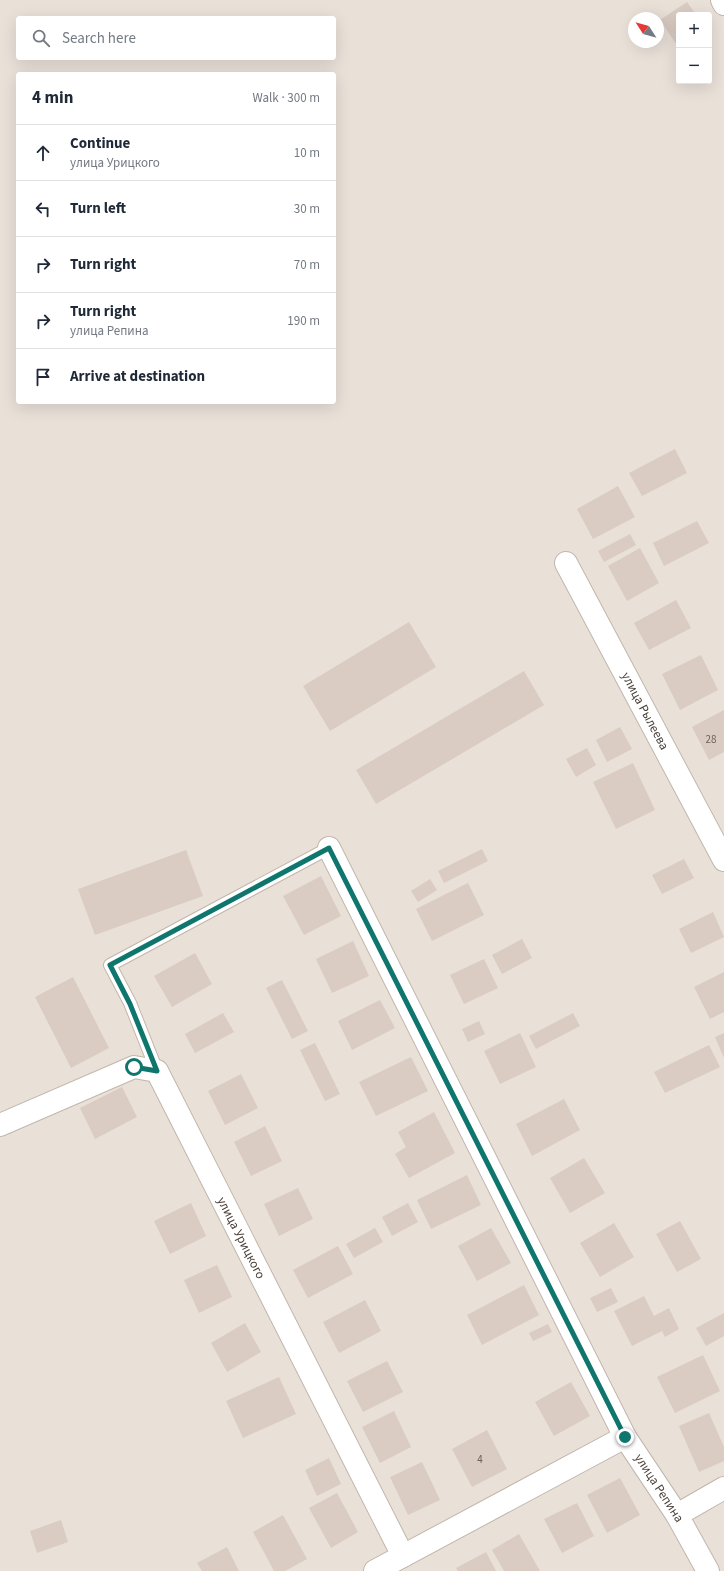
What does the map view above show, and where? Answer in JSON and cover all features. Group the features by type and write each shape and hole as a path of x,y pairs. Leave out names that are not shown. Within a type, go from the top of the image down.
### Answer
{"street":[{"path":"722,0 724,4"},
{"name":"улица Рылеева","path":"566,563 724,860"},
{"name":"улица Репина","path":"329,848 625,1437 677,1514 708,1571"},
{"path":"0,1125 134,1067 157,1071"},
{"name":"улица Урицкого","path":"157,1071 403,1556"},
{"path":"375,1571 625,1437"},
{"path":"677,1514 724,1488"}],"lane":[{"path":"157,1071 130,1004 110,965 329,848"}],"shaded area":[{"path":"0,0 724,0 724,1571 0,1571"}],"building":[{"path":"687,2 694,12 676,12 676,44 664,26 664,17"},
{"path":"675,449 687,473 642,496 629,473"},
{"path":"618,486 635,517 593,539 577,509"},
{"path":"697,521 709,543 664,566 653,543"},
{"path":"630,534 636,545 604,562 598,551"},
{"path":"640,548 659,583 627,601 608,566"},
{"path":"676,600 691,628 649,650 634,623"},
{"path":"409,622 436,667 330,731 303,686"},
{"path":"701,655 718,690 680,710 662,674"},
{"path":"524,671 544,705 376,804 356,770"},
{"path":"724,710 724,752 709,760 692,727"},
{"path":"620,727 632,749 607,762 596,740"},
{"path":"587,748 596,765 576,777 566,759"},
{"path":"633,763 655,810 616,829 593,782"},
{"path":"482,849 488,861 444,883 438,871"},
{"path":"186,850 203,896 95,935 78,889"},
{"path":"684,859 694,878 662,894 652,875"},
{"path":"321,876 341,916 304,935 283,896"},
{"path":"430,879 437,890 418,902 411,891"},
{"path":"468,883 484,915 432,941 416,909"},
{"path":"713,912 724,937 691,953 679,929"},
{"path":"522,939 532,958 502,974 492,955"},
{"path":"353,941 369,976 332,993 316,959"},
{"path":"195,953 212,984 172,1007 154,976"},
{"path":"484,959 498,988 464,1004 450,975"},
{"path":"724,972 724,1012 710,1019 694,987"},
{"path":"73,977 109,1048 71,1068 35,997"},
{"path":"282,980 308,1031 292,1039 266,988"},
{"path":"380,1000 395,1028 352,1050 338,1021"},
{"path":"223,1013 234,1032 195,1053 185,1034"},
{"path":"573,1013 580,1026 536,1049 529,1036"},
{"path":"479,1021 485,1034 468,1042 462,1029"},
{"path":"520,1033 536,1067 500,1084 484,1051"},
{"path":"724,1033 724,1058 715,1037"},
{"path":"315,1043 340,1094 325,1101 300,1050"},
{"path":"709,1045 720,1067 665,1093 654,1072"},
{"path":"411,1057 428,1091 376,1116 359,1082"},
{"path":"241,1074 258,1108 225,1125 208,1091"},
{"path":"122,1087 137,1117 95,1139 80,1108"},
{"path":"564,1099 580,1130 532,1156 516,1124"},
{"path":"434,1112 455,1153 409,1178 395,1154 406,1147 398,1132"},
{"path":"265,1126 282,1161 251,1176 234,1142"},
{"path":"584,1158 605,1193 570,1213 550,1178"},
{"path":"467,1175 481,1205 431,1229 417,1200"},
{"path":"298,1188 313,1219 279,1236 264,1204"},
{"path":"191,1203 206,1236 170,1254 154,1221"},
{"path":"408,1203 418,1222 392,1236 382,1217"},
{"path":"680,1221 701,1259 677,1272 656,1234"},
{"path":"614,1223 634,1257 600,1277 580,1243"},
{"path":"375,1228 383,1242 354,1258 346,1244"},
{"path":"491,1228 511,1263 477,1281 458,1246"},
{"path":"338,1246 353,1274 308,1298 293,1270"},
{"path":"217,1265 232,1297 199,1313 184,1280"},
{"path":"524,1285 539,1315 482,1345 467,1315"},
{"path":"611,1288 618,1302 597,1312 590,1298"},
{"path":"644,1296 654,1316 669,1308 679,1329 665,1337 662,1331 632,1346 614,1311"},
{"path":"365,1300 381,1331 339,1353 323,1322"},
{"path":"724,1313 724,1336 706,1346 696,1328"},
{"path":"245,1323 261,1352 227,1372 211,1343"},
{"path":"548,1324 552,1332 533,1341 529,1333"},
{"path":"703,1355 720,1391 675,1413 657,1377"},
{"path":"387,1361 403,1392 363,1412 347,1381"},
{"path":"279,1377 296,1414 243,1438 226,1401"},
{"path":"571,1382 590,1416 554,1436 535,1402"},
{"path":"394,1411 411,1447 380,1463 362,1427"},
{"path":"709,1413 724,1447 724,1461 699,1472 679,1426"},
{"path":"487,1430 507,1469 472,1487 452,1449"},
{"path":"329,1458 341,1484 317,1496 305,1470"},
{"path":"422,1462 440,1500 408,1515 390,1477"},
{"path":"620,1478 640,1515 607,1533 587,1495"},
{"path":"337,1493 358,1532 331,1548 309,1508"},
{"path":"577,1503 594,1536 562,1553 544,1519"},
{"path":"283,1515 307,1559 285,1571 274,1571 253,1532"},
{"path":"61,1520 68,1542 37,1553 30,1531"},
{"path":"519,1534 540,1571 504,1571 492,1550"},
{"path":"227,1547 239,1571 202,1571 197,1563"},
{"path":"486,1552 496,1571 458,1571 456,1568"}],"route":[{"path":"134,1067 157,1071 130,1004 110,965 329,848 625,1437"}]}
